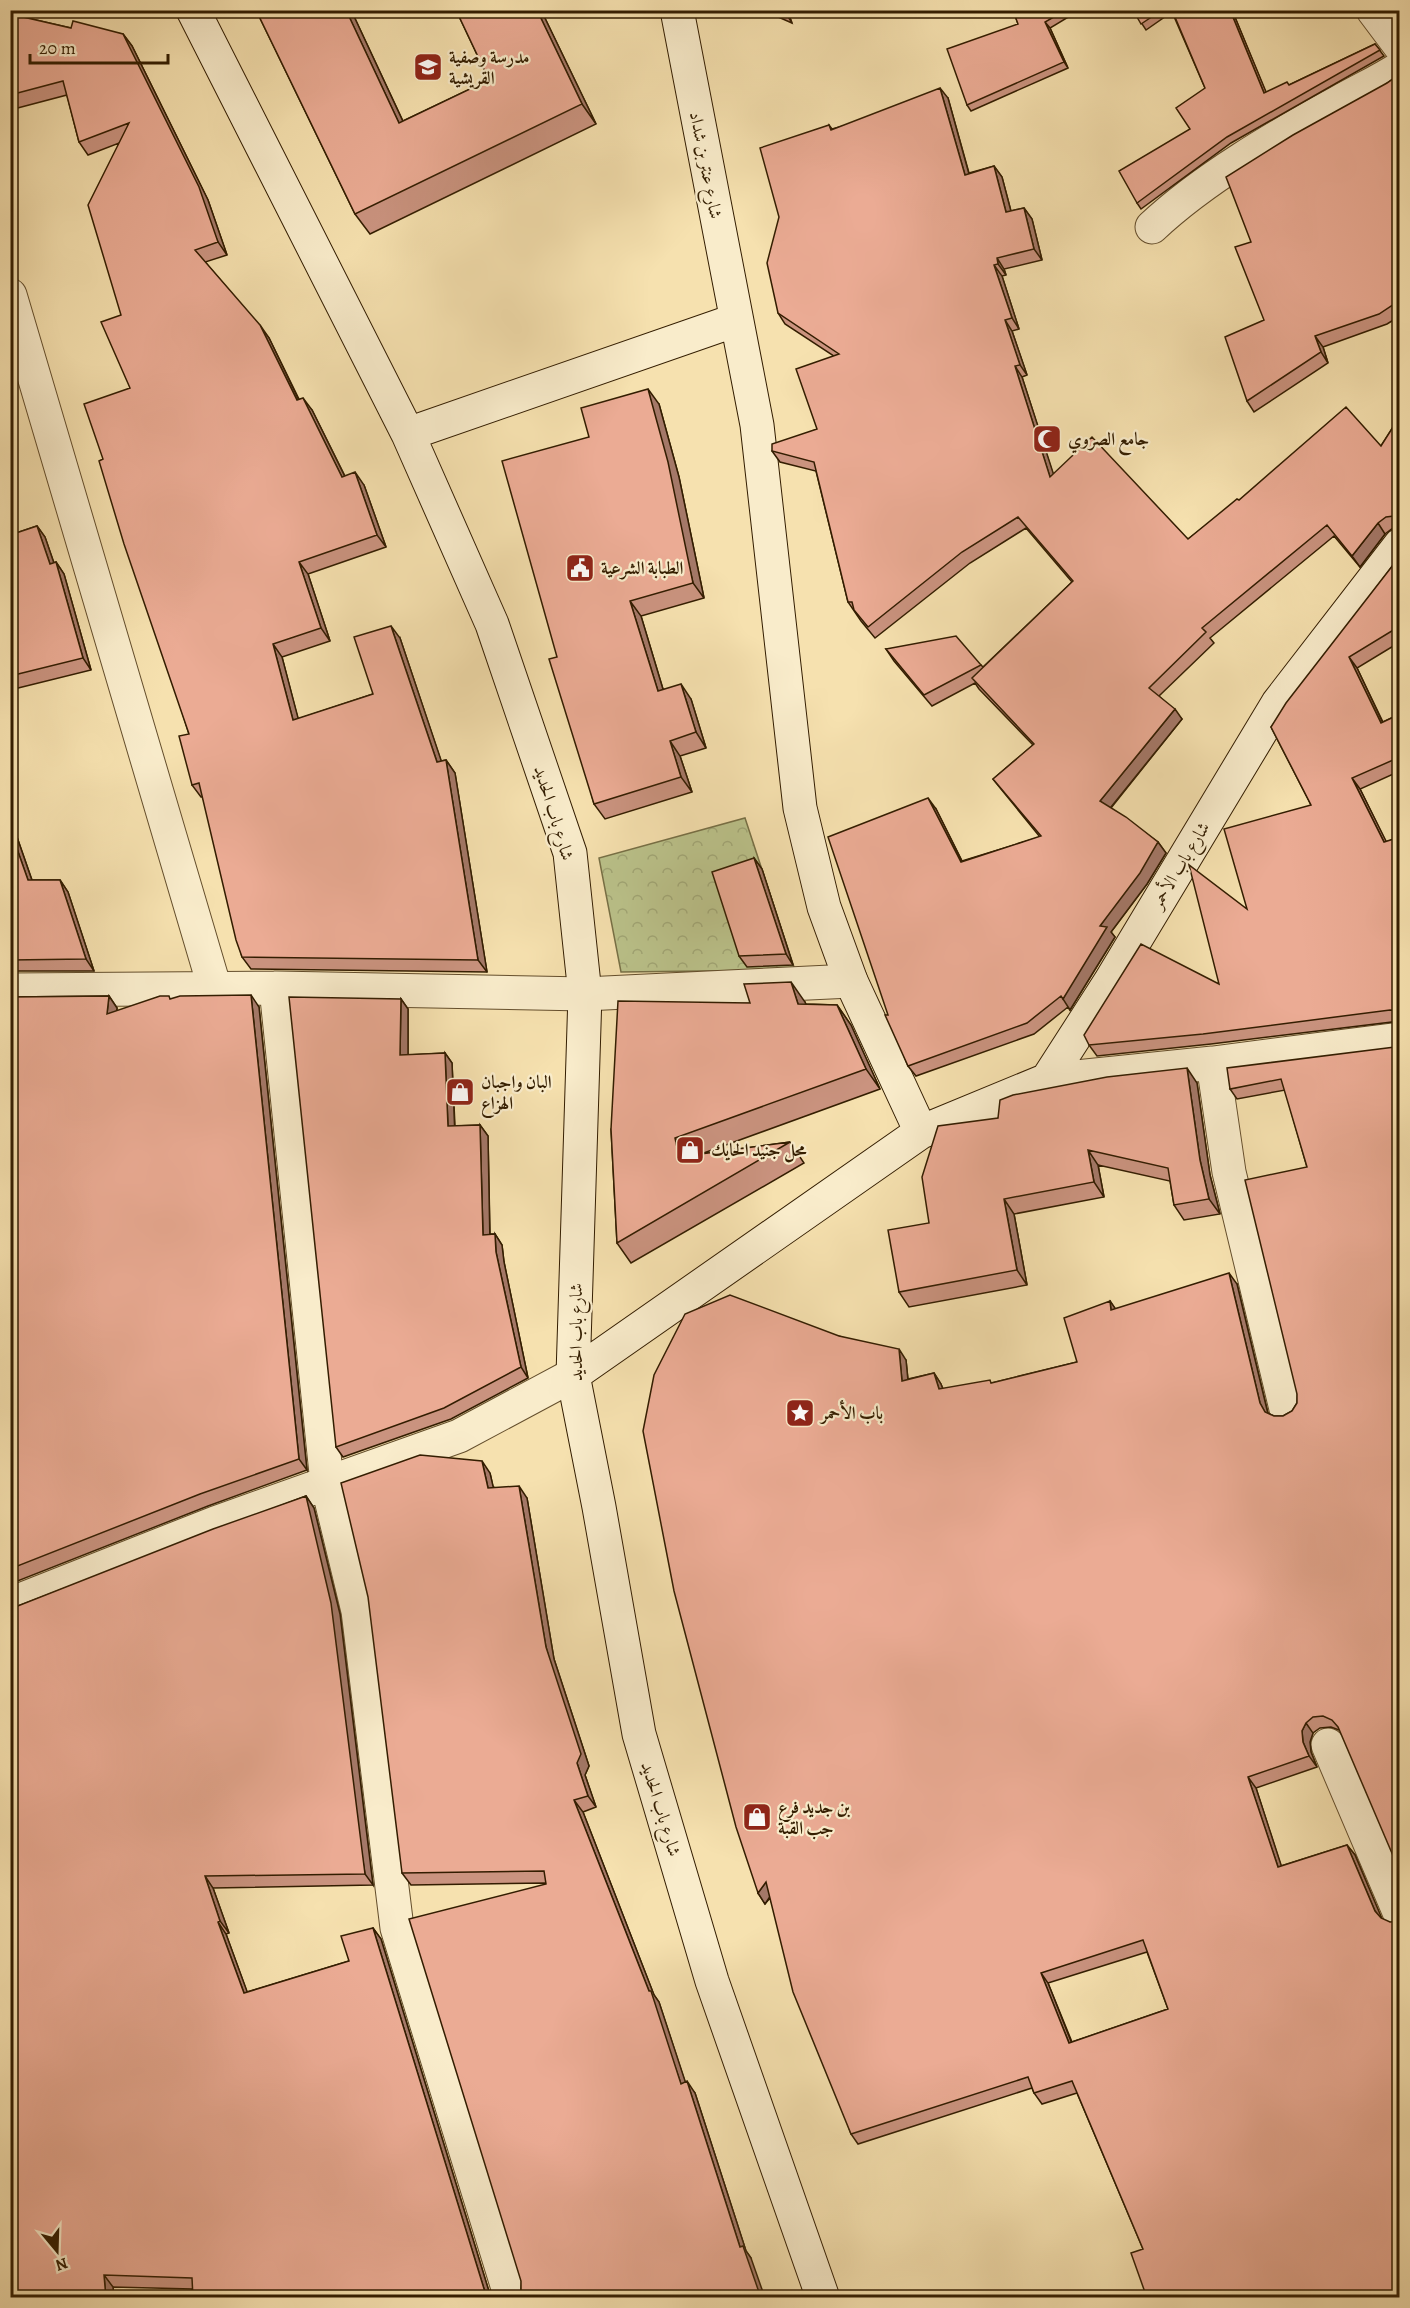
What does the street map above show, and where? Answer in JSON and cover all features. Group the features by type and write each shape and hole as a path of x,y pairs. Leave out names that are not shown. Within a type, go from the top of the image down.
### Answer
{"street":[{"name":"شارع باب الحديد","path":"193,10 408,434 492,624 570,853 585,994 573,1375 639,1734 712,1981 823,2298"},
{"name":"شارع عنتر بن شداد","path":"676,10 758,425 800,808 825,907 851,981 921,1132"},
{"path":"1373,10 1400,46"},
{"path":"1152,227 1178,203 1278,137 1376,84 1400,68"},
{"path":"10,295 215,989"},
{"path":"408,434 736,320"},
{"name":"شارع باب الأحمر","path":"1047,1080 1110,982 1278,703 1400,544"},
{"path":"10,990 276,988 585,994 851,981"},
{"path":"276,988 327,1483 358,1611 397,1928 511,2298"},
{"path":"10,1604 215,1523 459,1436 573,1375 921,1132 1047,1080 1213,1063 1400,1039"},
{"path":"1213,1063 1229,1172 1286,1409"},
{"path":"1328,1745 1400,1914"}],"green space":[{"path":"745,818 795,970 621,972 599,858"}],"building":[{"name":"مدرسة وصفية القريشية","path":"256,10 346,10 399,123 489,80 456,10 537,10 582,104 355,214"},
{"path":"1013,10 1066,10 1045,22 1064,62 967,105 947,49 1018,24"},
{"path":"1133,10 1162,10 1141,24"},
{"path":"1172,10 1230,10 1264,93 1287,82 1289,85 1375,44 1380,50 1227,137 1137,203 1119,171 1190,129 1176,108 1205,88"},
{"path":"10,14 71,28 73,21 123,34 199,187 218,242 195,250 260,325 297,400 303,398 342,477 355,472 377,535 299,562 321,628 273,644 293,720 373,694 354,637 391,626 437,762 446,760 478,960 242,957 199,783 192,785 179,736 189,734 124,544 99,461 103,459 84,404 130,388 101,322 121,315 88,205 129,123 79,142 63,81 10,95"},
{"path":"1400,74 1400,300 1379,314 1315,336 1321,352 1247,401 1225,337 1264,320 1235,247 1251,242 1226,177 1293,135"},
{"path":"940,88 965,175 994,166 1006,212 1024,208 1034,249 997,258 998,264 994,265 1012,318 1005,320 1020,365 1015,366 1050,477 1092,437 1188,539 1237,499 1239,500 1346,407 1381,446 1400,416 1400,518 1386,517 1378,523 1352,556 1327,525 1202,628 1206,632 1149,688 1175,709 1100,801 1126,817 1158,842 1140,873 1100,926 1107,927 1063,999 1061,996 1027,1023 908,1066 885,1015 888,1015 828,837 928,798 961,862 1041,836 993,779 1034,744 972,678 1073,581 1018,517 962,552 868,627 854,610 852,602 848,602 814,462 772,451 772,444 817,429 796,369 839,354 778,313 767,263 779,217 760,148 829,125 831,130"},
{"path":"648,389 668,462 693,583 630,601 658,691 681,684 696,732 670,741 681,777 594,804 549,659 557,657 502,461 589,437 581,408"},
{"path":"37,526 50,564 56,562 83,658 10,676 10,535"},
{"path":"1400,556 1400,626 1349,657 1381,723 1400,714 1400,757 1352,778 1384,842 1400,837 1400,1011 1390,1010 1203,1034 1089,1045 1084,1035 1141,944 1219,984 1189,865 1247,909 1224,829 1311,805 1271,727 1286,703"},
{"path":"956,636 981,665 924,695 886,649"},
{"path":"10,829 28,880 60,880 86,959 10,960"},
{"path":"754,858 786,954 739,956 712,872"},
{"path":"791,982 798,1004 837,1005 866,1069 675,1138 679,1157 790,1142 617,1243 611,1129 618,1001 750,1003 744,984"},
{"path":"251,995 299,1459 200,1494 10,1569 10,997 109,996 107,1014 160,996 169,996 170,999 180,996"},
{"path":"289,997 401,999 400,1055 445,1053 448,1126 480,1125 483,1235 495,1234 496,1252 521,1367 444,1408 336,1447"},
{"path":"1400,1045 1400,1872 1338,1727 1332,1720 1323,1716 1313,1717 1306,1723 1302,1731 1303,1742 1309,1756 1248,1777 1278,1867 1347,1845 1375,1911 1381,1918 1390,1922 1400,1921 1400,2298 1147,2298 1131,2253 1143,2249 1072,2081 1034,2093 1028,2077 851,2134 793,1992 766,1882 758,1893 736,1827 674,1591 643,1431 654,1375 685,1314 730,1295 839,1336 899,1349 902,1381 934,1373 939,1389 990,1380 991,1383 1077,1362 1064,1318 1110,1301 1111,1310 1229,1273 1260,1403 1265,1412 1274,1416 1283,1416 1292,1411 1297,1403 1297,1394 1245,1180 1307,1167 1281,1079 1230,1089 1227,1068","holes":["1143,1940 1168,2009 1069,2043 1041,1973"]},
{"path":"1187,1068 1200,1160 1209,1199 1174,1205 1168,1168 1088,1150 1094,1182 1004,1199 1017,1270 899,1292 888,1230 929,1223 922,1177 938,1126 998,1118 1000,1100 1013,1095 1107,1077"},
{"path":"420,1455 482,1461 488,1488 519,1486 546,1647 581,1754 577,1763 588,1796 574,1800 649,1991 651,1991 681,2084 687,2081 740,2247 743,2246 761,2298 517,2298 521,2290 521,2281 409,1919 546,1884 544,1871 402,1873 368,1597 341,1483"},
{"path":"306,1496 331,1603 365,1874 205,1876 220,1921 218,1922 244,1993 349,1961 341,1936 373,1928 485,2292 489,2298 193,2298 192,2278 104,2275 106,2298 10,2298 10,2136 12,2136 13,2052 10,2053 10,1609 213,1529"}],"place":[{"name":"مدرسة وصفية القريشية","path":"428,67"},
{"name":"جامع الصروي","path":"1047,439"},
{"name":"الطبابة الشرعية","path":"580,568"},
{"name":"البان واجبان الهزاع","path":"460,1092"},
{"name":"محل جنيد الحايك","path":"690,1150"},
{"name":"باب الأحمر","path":"800,1413"},
{"name":"بن جديد فرع جب القبة","path":"757,1817"}]}
